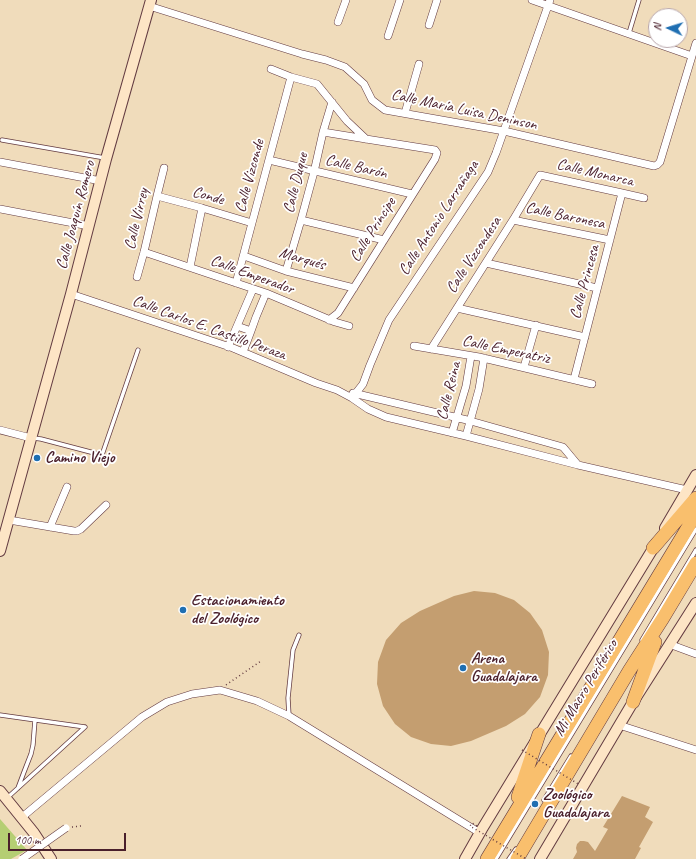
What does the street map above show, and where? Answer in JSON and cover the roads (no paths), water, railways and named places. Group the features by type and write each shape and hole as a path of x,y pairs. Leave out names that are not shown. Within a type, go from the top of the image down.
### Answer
{"highway":[{"path":"653,548 692,494"},
{"path":"487,859 696,514"},
{"path":"517,859 629,671 696,563"},
{"path":"633,702 663,618"},
{"path":"510,820 539,734"}],"street":[{"path":"338,22 346,0"},
{"path":"388,36 400,0"},
{"path":"429,25 437,0"},
{"path":"532,0 549,3 628,34 692,56 696,43"},
{"name":"Calle María Luisa Deninson","path":"150,3 302,54 326,60 345,68 364,84 372,100 385,110 504,131 654,166 660,162 692,56"},
{"name":"Calle Joaquín Romero","path":"0,551 71,294 106,159 150,3"},
{"name":"Calle Antonio Larrañaga","path":"354,396 364,384 370,365 389,320 488,172 549,3"},
{"path":"404,113 419,64"},
{"path":"271,69 291,77 317,84 347,121 366,139"},
{"name":"Calle Vizconde","path":"236,283 291,77"},
{"name":"Calle Duque","path":"286,271 302,220 323,132 332,102"},
{"path":"323,132 366,139"},
{"name":"Calle Príncipe","path":"329,320 338,313 435,159 437,153 435,150 366,139"},
{"name":"Calle Barón","path":"269,160 314,172 412,194"},
{"path":"0,162 101,181"},
{"name":"Calle Virrey","path":"137,277 164,168"},
{"name":"Calle Monarca","path":"540,175 644,198"},
{"name":"Calle Vizcondesa","path":"431,349 514,220 540,175"},
{"name":"Calle Princesa","path":"574,379 622,193"},
{"name":"Conde","path":"157,196 252,223"},
{"path":"190,267 202,208"},
{"path":"0,209 89,226"},
{"path":"302,220 384,240"},
{"name":"Calle Baronesa","path":"514,220 610,240"},
{"name":"Calle Emperador","path":"144,252 266,293 329,320 349,326"},
{"name":"Marqués","path":"244,256 286,271 354,288"},
{"path":"486,263 597,288"},
{"path":"228,347 253,289"},
{"path":"243,352 266,293"},
{"name":"Calle Carlos E. Castillo Peraza","path":"71,294 243,352 316,383 354,396 397,404 470,421 562,446 578,465"},
{"path":"457,308 585,337"},
{"path":"238,326 251,331"},
{"path":"524,367 536,326"},
{"name":"Calle Emperatriz","path":"414,346 484,358 592,384"},
{"name":"Calle Reina","path":"452,433 466,386 471,356"},
{"name":"Calle Reina","path":"466,436 479,389 484,358"},
{"path":"466,386 479,389"},
{"name":"Calle Carlos E. Castillo Peraza","path":"354,396 368,408 386,417 692,494"},
{"path":"0,430 32,438"},
{"path":"692,494 696,475"},
{"path":"50,527 67,487"},
{"path":"9,520 77,531 106,505"},
{"path":"465,859 478,830 539,734 653,548"},
{"path":"540,859 633,702 696,603"},
{"path":"669,644 696,654"},
{"path":"21,818 142,717 167,702 192,694 220,690 257,701 289,716 478,830"},
{"path":"619,725 696,750"},
{"path":"3,795 34,834 51,859"},
{"path":"22,859 66,828"}],"lane":[{"path":"628,34 639,0"},
{"path":"2,140 106,159"},
{"path":"32,438 41,438 102,455 138,350"},
{"name":"Mi Macro Periférico","path":"496,859 696,528"},
{"name":"Mi Macro Periférico","path":"639,644 696,550"},
{"path":"289,716 288,698 293,650 299,635"},
{"path":"0,715 86,727 17,790 3,795"},
{"path":"17,790 31,754 35,720"},
{"name":"Mi Macro Periférico","path":"542,805 574,751"},
{"path":"509,859 518,845"}],"place":[{"name":"Camino Viejo","path":"37,458"},
{"name":"Estacionamiento del Zoológico","path":"183,610"},
{"name":"Arena Guadalajara","path":"463,668"},
{"name":"Zoológico Guadalajara","path":"535,804"}]}
